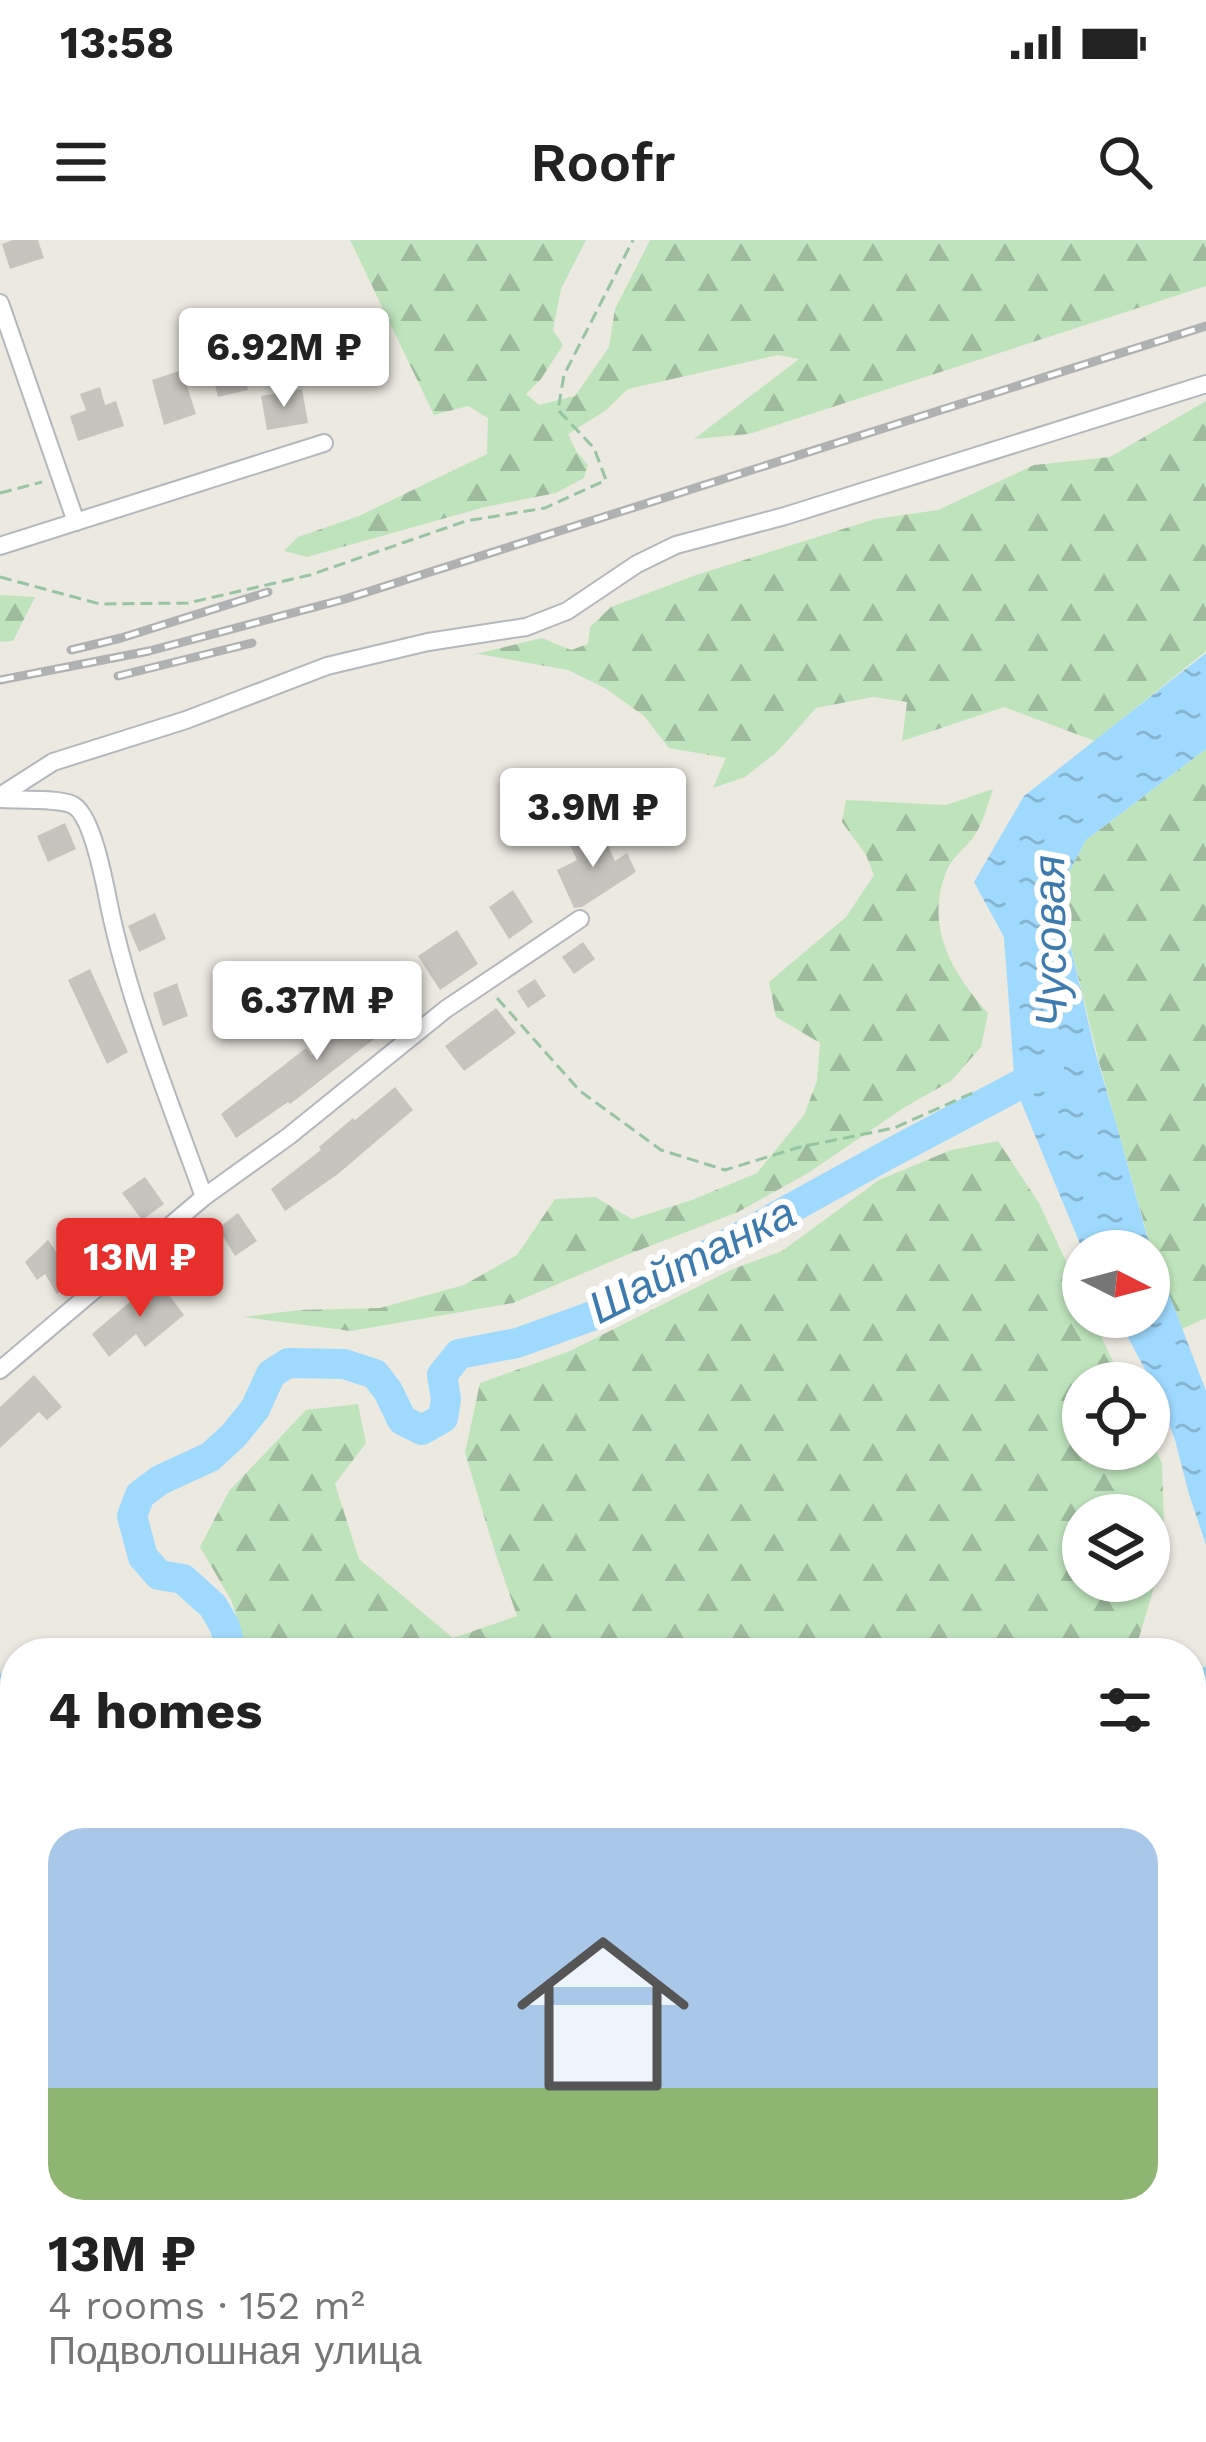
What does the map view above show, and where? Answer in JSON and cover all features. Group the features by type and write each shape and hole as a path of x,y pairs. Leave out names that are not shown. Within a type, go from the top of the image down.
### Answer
{"street":[{"path":"0,303 76,522"},
{"path":"0,797 53,762 186,720 327,666 428,642 526,627 567,611 637,564 676,545 785,516 1206,384"},
{"path":"0,547 324,443"},
{"path":"0,797 58,802 79,812 98,851 113,928 142,1026 204,1197"},
{"path":"0,1370 204,1197 289,1136 446,1009 580,919"}],"path":[{"path":"0,577 100,604 188,603 310,575 466,521 545,508 606,480 594,448 558,410 564,375 633,240"},
{"path":"0,493 61,477"},
{"path":"484,984 580,1091 661,1150 725,1170 800,1147 894,1129 977,1091"}],"green space":[{"path":"350,240 586,240 561,289 553,330 563,345 526,394 539,405 575,396 609,347 615,309 650,240 1206,240 1206,286 749,434 694,439 799,359 778,355 628,389 605,411 568,434 588,465 584,478 556,493 485,507 307,557 284,551 298,537 359,516 487,454 488,418 468,406 434,415"},
{"path":"1206,401 1206,651 1095,741 1004,707 902,741 907,702 873,697 816,708 778,751 745,777 713,788 726,758 669,748 644,716 605,688 568,670 471,655 542,638 571,650 588,644 590,627 611,607 875,519 938,510 1034,465 1110,457"},
{"path":"0,595 35,597 13,641 0,642"},
{"path":"1206,749 1206,1318 1182,1329 1170,1297 1170,1230 1146,1230 1069,939 1063,883 1086,840"},
{"path":"993,789 979,828 950,865 938,910 953,964 988,1013 981,1047 951,1081 738,1212 513,1303 351,1331 243,1317 380,1308 464,1285 517,1255 555,1199 595,1197 632,1219 757,1173 804,1115 817,1081 820,1043 776,1017 769,982 846,917 874,875 842,822 846,800 946,805"},
{"path":"998,1141 1039,1203 1062,1253 1062,1338 1102,1338 1113,1362 1062,1362 1062,1470 1162,1470 1163,1494 1062,1494 1062,1602 1150,1602 1139,1638 453,1638 517,1616 465,1453 480,1383 570,1351 733,1269 782,1251 879,1180 951,1150"},
{"path":"358,1404 366,1443 335,1484 359,1559 453,1638 243,1638 231,1600 200,1547 229,1491 306,1410"}],"water":[{"name":"Чусовая","path":"1206,653 1206,749 1086,840 1063,883 1069,939 1095,1051 1145,1230 1074,1230 1015,1087 1004,937 974,882 1024,796"},
{"path":"1170,1296 1206,1391 1206,1545 1170,1427 1170,1362 1141,1362 1128,1338 1170,1338"}],"building":[{"path":"38,240 44,258 10,269 2,244"},
{"path":"242,361 248,390 218,397 211,369"},
{"path":"182,370 196,414 164,425 152,380"},
{"path":"100,387 105,405 116,401 124,426 78,441 70,416 86,410 80,394"},
{"path":"302,389 308,423 267,430 261,396"},
{"path":"65,823 76,849 48,862 37,836"},
{"path":"600,828 615,861 627,853 636,872 574,908 557,870 577,860 570,845"},
{"path":"513,890 533,922 509,939 489,907"},
{"path":"155,913 166,939 139,952 128,926"},
{"path":"457,930 478,964 440,990 418,956"},
{"path":"583,942 595,959 574,974 562,957"},
{"path":"90,969 128,1052 107,1064 68,980"},
{"path":"535,979 546,996 528,1008 517,991"},
{"path":"177,983 188,1016 163,1026 153,993"},
{"path":"400,984 417,1010 236,1138 221,1114 306,1048 312,1056"},
{"path":"496,1008 516,1033 464,1071 445,1046"},
{"path":"395,1087 413,1110 338,1174 285,1211 271,1189"},
{"path":"145,1177 164,1204 142,1220 122,1193"},
{"path":"238,1213 257,1241 235,1256 218,1228"},
{"path":"84,1230 101,1257 57,1294 45,1274 37,1280 25,1262 48,1240 57,1253"},
{"path":"157,1279 184,1315 145,1347 136,1334 109,1357 92,1334"},
{"path":"34,1375 62,1407 47,1420 39,1412 0,1448 0,1407"}],"waterway":[{"name":"Шайтанка","path":"228,1638 213,1606 183,1579 159,1575 143,1557 132,1516 140,1495 160,1480 210,1457 233,1436 255,1409 271,1374 288,1363 344,1364 375,1374 402,1420 422,1430 443,1418 442,1375 459,1354 517,1343 606,1311 1049,1069"}],"railway":[{"path":"0,680 149,651 345,599 1206,326"},
{"path":"71,650 268,592"},
{"path":"118,676 252,643"}]}
